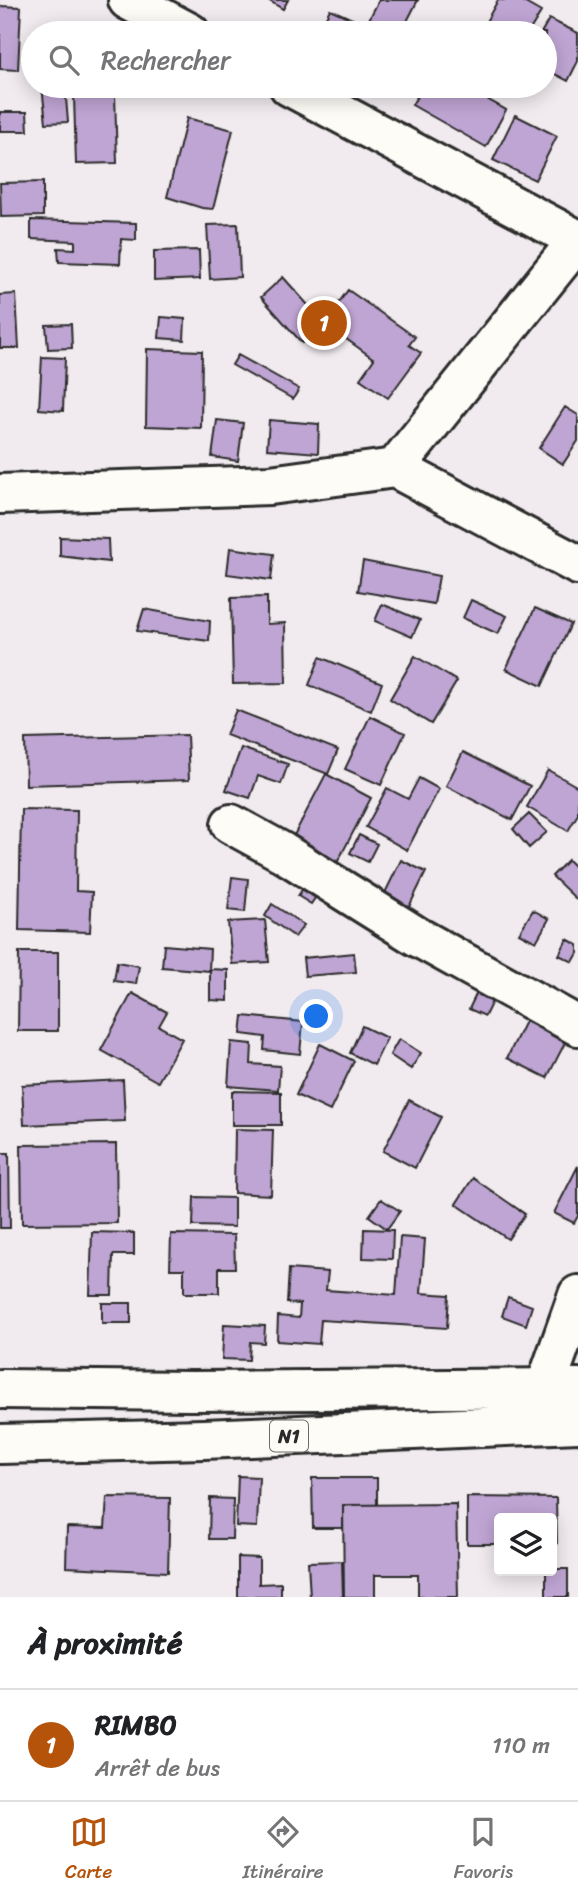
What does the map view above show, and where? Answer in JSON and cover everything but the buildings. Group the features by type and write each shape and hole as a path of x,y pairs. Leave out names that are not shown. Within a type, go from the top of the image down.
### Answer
{"main road":[{"path":"128,0 167,21"},
{"path":"312,98 578,240 395,468"},
{"path":"0,494 270,485 395,468 578,565"},
{"path":"231,824 282,852 416,936 578,1027"},
{"path":"561,1388 578,1295"},
{"name":"N1","path":"0,1390 561,1388"},
{"name":"N1","path":"0,1444 204,1439 578,1423"}],"place":[{"name":"RIMBO","path":"324,323"}]}
